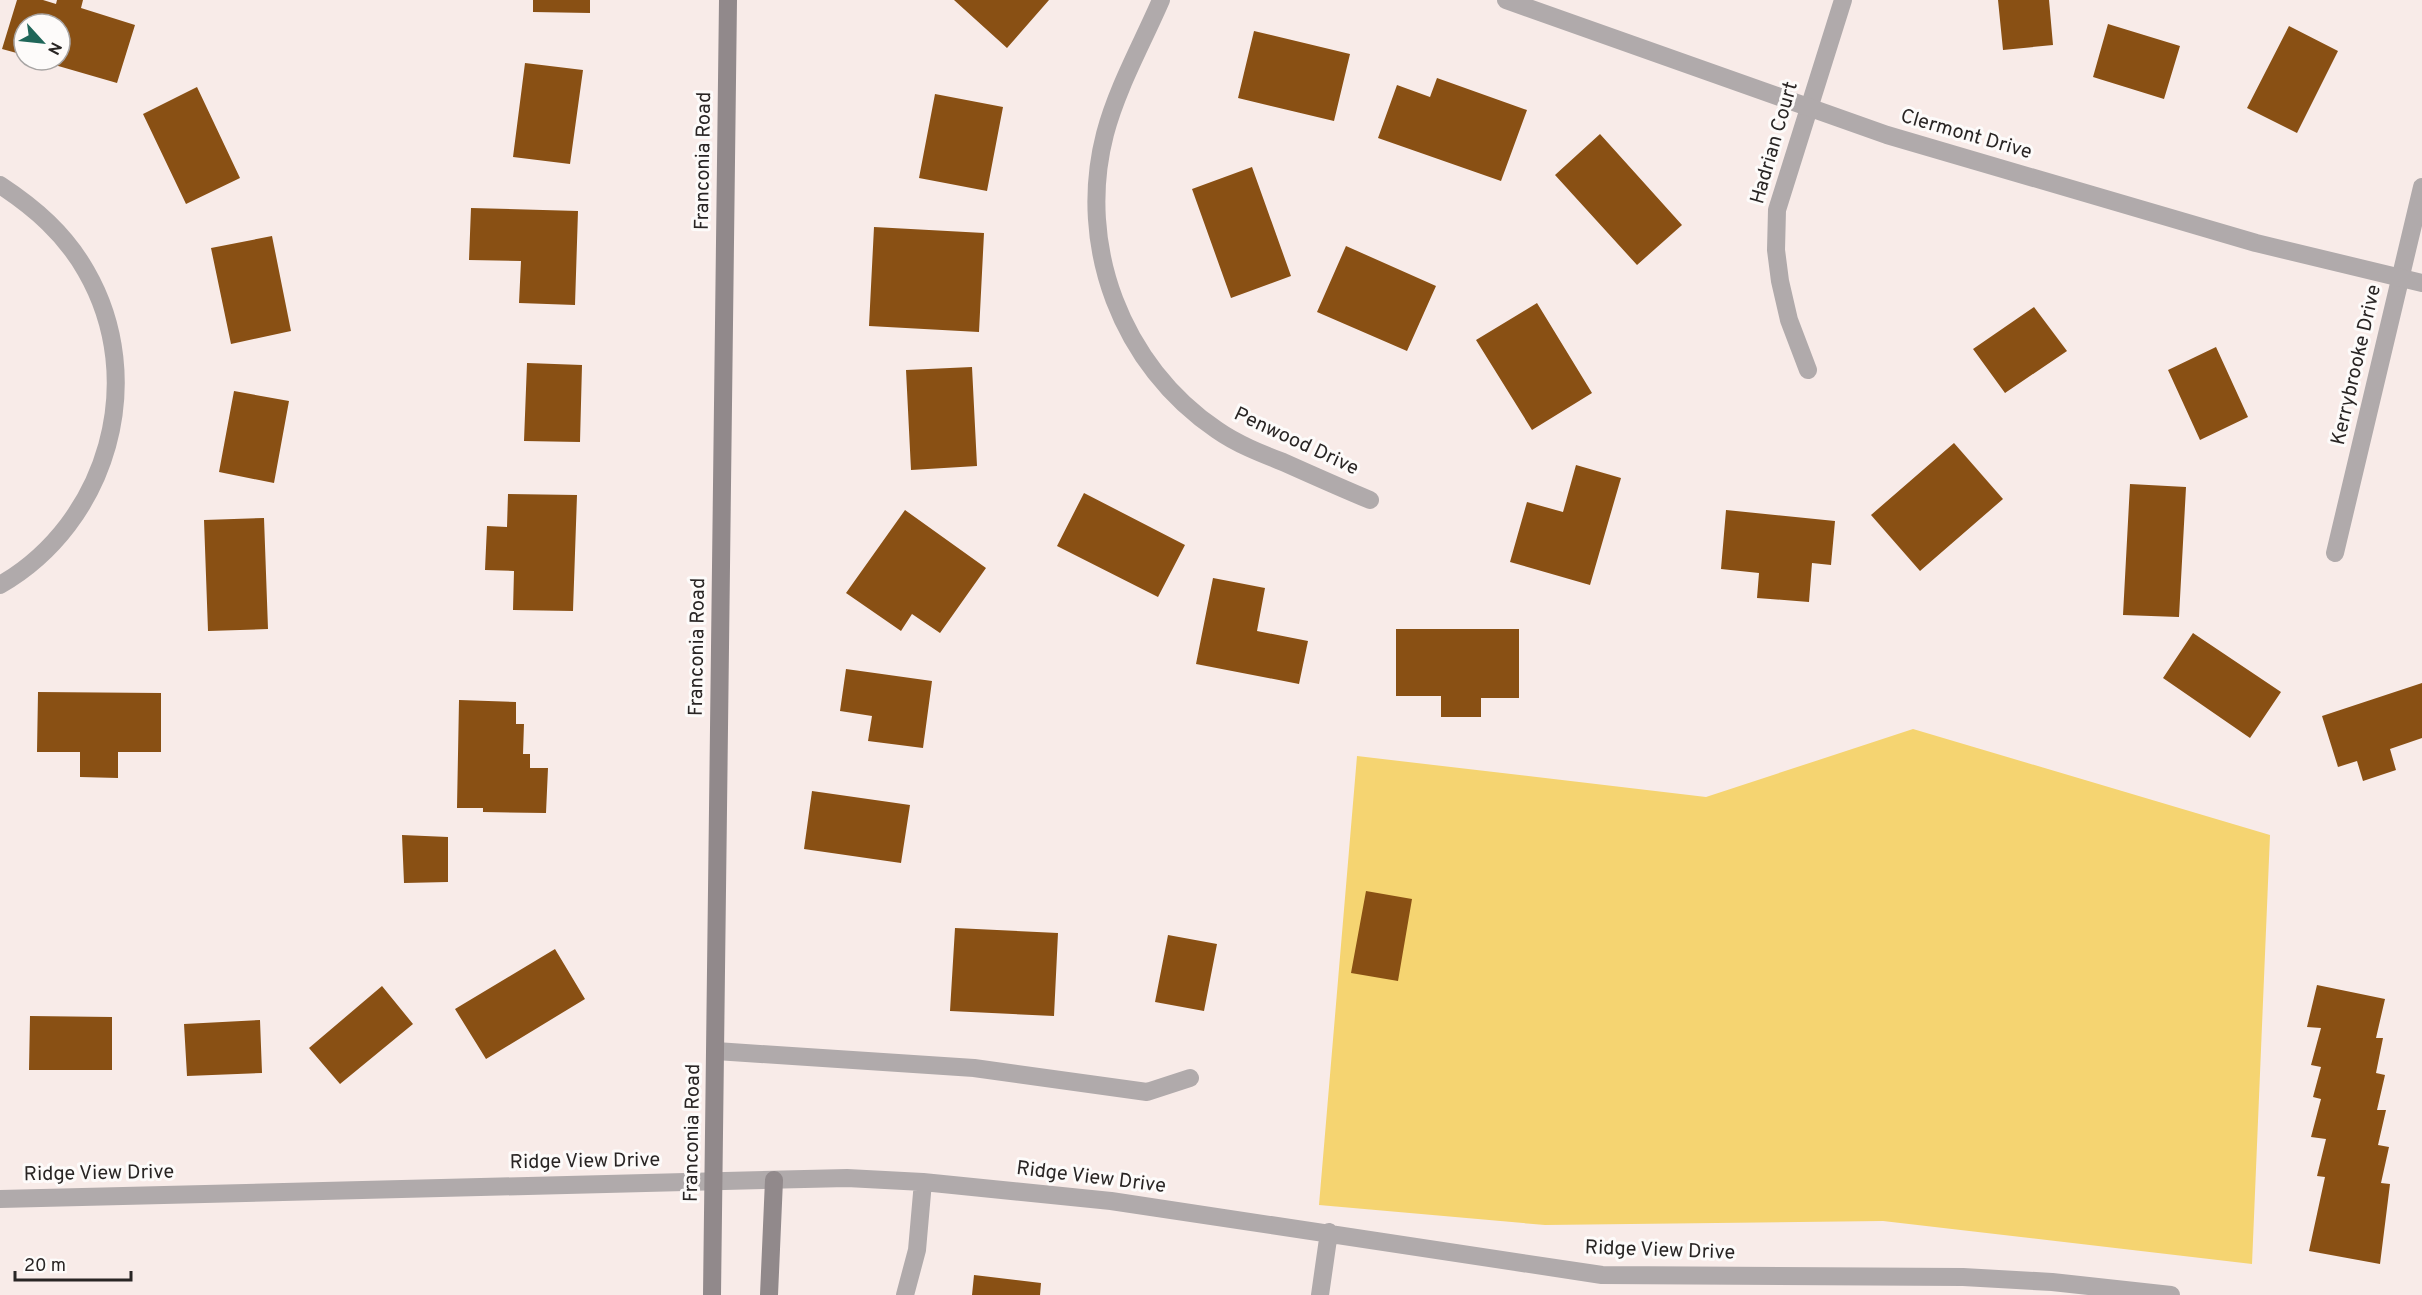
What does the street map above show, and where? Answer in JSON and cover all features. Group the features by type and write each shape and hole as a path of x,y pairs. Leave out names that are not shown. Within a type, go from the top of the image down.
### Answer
{"main road":[{"name":"Franconia Road","path":"712,1295 728,0"},
{"path":"769,1295 774,1180"}],"street":[{"name":"Penwood Drive","path":"1161,0 1113,107 1098,169 1096,204 1098,239 1105,274 1119,314 1139,351 1165,384 1195,414 1218,431 1242,445 1371,500"},
{"name":"Clermont Drive","path":"1506,0 1887,135 2256,243 2422,283"},
{"name":"Hadrian Court","path":"1808,370 1789,320 1776,250 1777,210 1807,108 1843,0"},
{"path":"0,184 27,203 58,232 87,271 110,330 115,364 115,418 106,455 90,490 72,519 46,551 0,585"},
{"name":"Kerrybrooke Drive","path":"2335,553 2422,187"},
{"path":"716,1051 974,1068 1147,1092 1190,1078"},
{"name":"Ridge View Drive","path":"0,1199 847,1178 923,1182 1111,1201 1329,1232 1602,1275 1963,1278 2052,1282 2171,1295"},
{"path":"905,1295 917,1250 923,1182"},
{"path":"1320,1295 1329,1232"}],"shaded area":[{"path":"1913,729 2270,835 2252,1264 1883,1221 1545,1225 1319,1205 1357,756 1706,797"}],"building":[{"path":"17,0 43,0 56,4 57,0 83,0 81,8 135,25 117,83 72,70 72,12 13,12"},
{"path":"533,0 590,0 590,13 533,12"},
{"path":"954,0 1049,0 1007,48"},
{"path":"1998,0 2049,0 2053,45 2003,50"},
{"path":"12,16 12,52 2,49"},
{"path":"2108,24 2180,46 2164,99 2093,77"},
{"path":"2289,26 2338,51 2297,133 2247,108"},
{"path":"1254,31 1350,54 1334,121 1238,98"},
{"path":"525,63 583,70 570,164 513,157"},
{"path":"1437,78 1527,110 1501,181 1378,138 1397,85 1430,97"},
{"path":"197,87 240,178 186,204 143,114"},
{"path":"935,94 1003,107 987,191 919,178"},
{"path":"1600,134 1682,225 1637,265 1555,175"},
{"path":"1252,167 1291,276 1231,298 1192,189"},
{"path":"471,208 578,211 575,305 519,303 521,261 469,260"},
{"path":"874,227 984,233 979,332 869,326"},
{"path":"272,236 291,331 231,344 211,248"},
{"path":"1346,246 1436,286 1407,351 1317,312"},
{"path":"1537,303 1592,393 1532,430 1476,340"},
{"path":"2034,307 2067,351 2005,393 1973,349"},
{"path":"2216,347 2248,417 2200,440 2168,370"},
{"path":"527,363 582,365 580,442 524,441"},
{"path":"972,367 977,466 911,470 906,370"},
{"path":"234,391 289,401 274,483 219,472"},
{"path":"1954,443 2003,499 1920,571 1871,515"},
{"path":"1576,465 1621,478 1590,585 1510,562 1527,502 1563,512"},
{"path":"2130,484 2186,487 2179,617 2123,615"},
{"path":"1084,493 1185,545 1158,597 1057,546"},
{"path":"508,494 577,495 573,611 513,610 514,571 485,570 487,526 507,527"},
{"path":"905,510 986,568 940,633 912,614 901,631 846,593"},
{"path":"1726,510 1835,521 1831,565 1812,563 1809,602 1757,598 1759,573 1721,569"},
{"path":"264,518 268,629 208,631 204,520"},
{"path":"1213,578 1265,588 1257,631 1308,641 1299,684 1196,664"},
{"path":"1396,629 1519,629 1519,698 1481,698 1481,717 1441,717 1441,696 1396,696"},
{"path":"2193,633 2281,692 2250,738 2163,678"},
{"path":"846,669 932,681 923,748 868,741 872,716 840,711"},
{"path":"2422,683 2422,738 2390,749 2396,770 2363,781 2357,761 2338,767 2322,716"},
{"path":"38,692 161,693 161,752 118,752 118,778 80,777 80,752 37,752"},
{"path":"459,700 516,702 516,724 524,724 523,754 530,754 530,768 548,768 546,813 483,812 483,808 457,808"},
{"path":"812,791 910,805 901,863 804,849"},
{"path":"402,835 448,837 448,882 404,883"},
{"path":"1366,891 1412,899 1398,981 1351,973"},
{"path":"955,928 1058,933 1054,1016 950,1011"},
{"path":"1168,935 1217,944 1204,1011 1155,1002"},
{"path":"555,949 585,999 486,1059 455,1009"},
{"path":"2317,985 2385,999 2376,1038 2383,1038 2376,1073 2385,1075 2377,1110 2386,1110 2378,1145 2389,1147 2381,1183 2390,1184 2380,1264 2309,1251 2325,1177 2317,1176 2326,1139 2311,1137 2321,1099 2313,1097 2321,1067 2311,1065 2321,1028 2307,1027"},
{"path":"382,986 413,1024 340,1084 309,1048"},
{"path":"30,1016 112,1017 112,1070 29,1070"},
{"path":"260,1020 262,1073 187,1076 184,1024"},
{"path":"974,1275 1041,1283 1040,1295 972,1295"}]}
